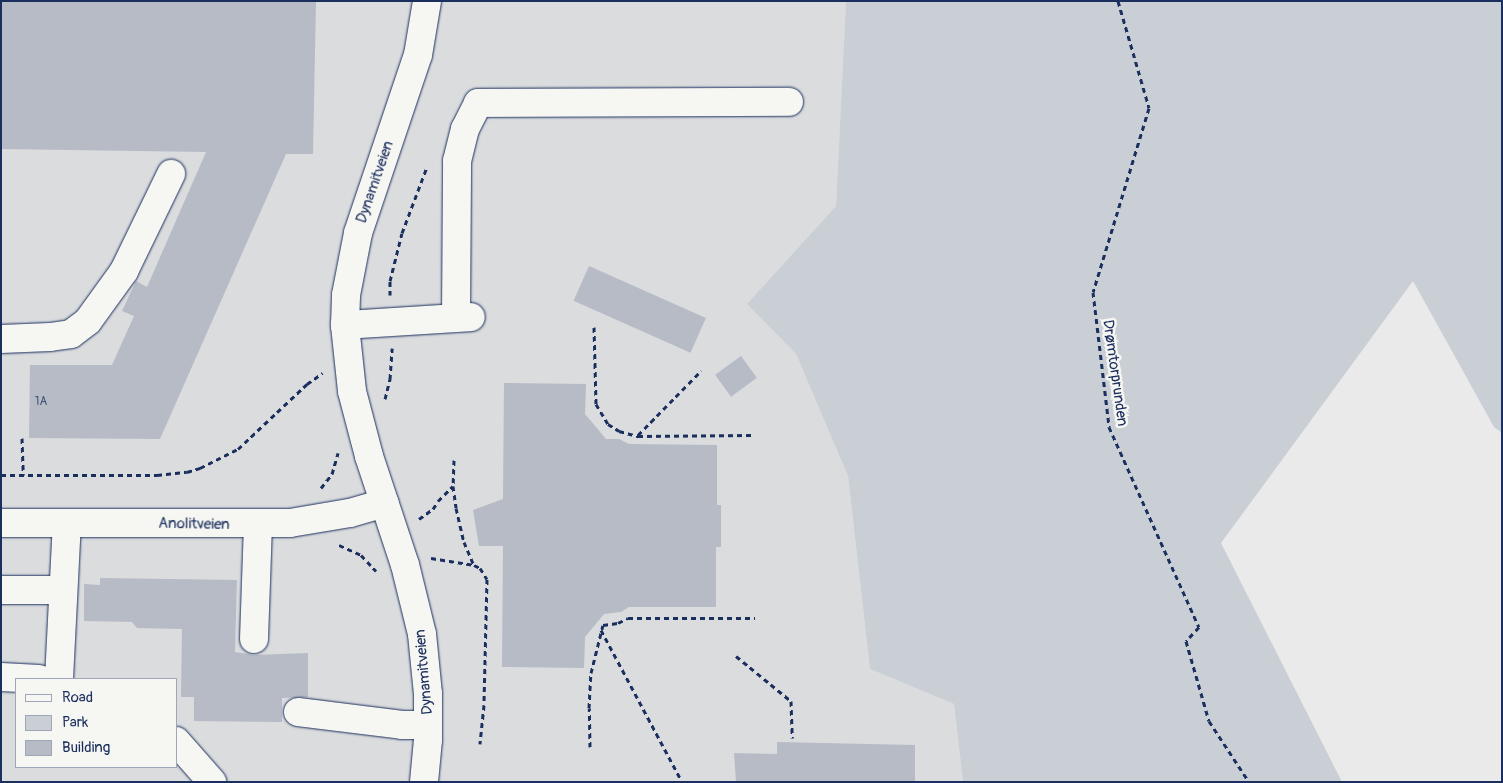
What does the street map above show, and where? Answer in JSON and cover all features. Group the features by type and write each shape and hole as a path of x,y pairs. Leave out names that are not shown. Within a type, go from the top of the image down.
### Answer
{"street":[{"name":"Dynamitveien","path":"424,782 428,694 417,561 385,503 357,410 337,369 345,325 346,295 358,233 414,70 427,1"},
{"path":"345,325 464,317 458,161 465,129 478,103 789,102"},
{"path":"1,339 50,338 71,334 88,320 124,271 171,174"},
{"name":"Anolitveien","path":"1,522 258,525 323,518 385,503"},
{"path":"59,678 67,523"},
{"path":"254,639 258,525"},
{"path":"1,590 63,590"},
{"path":"1,677 20,678"},
{"path":"298,712 402,725 428,725"},
{"path":"178,743 212,782"}],"path":[{"name":"Drømtorprunden","path":"1118,1 1149,108 1093,292 1109,427 1199,626 1186,641 1210,721 1249,782"},
{"path":"383,406 390,378 390,281 402,233 429,164"},
{"path":"594,327 596,404 608,424 619,431 638,436 754,435"},
{"path":"1,475 157,475 187,472 200,468 238,449 307,384 337,369"},
{"path":"638,436 701,371"},
{"path":"22,438 23,475"},
{"path":"454,460 453,486 464,542 474,566"},
{"path":"419,520 433,509 453,486"},
{"path":"417,561 474,566 483,572 488,588 480,744"},
{"path":"590,747 589,708 591,673 603,625 618,623 628,618 755,618"},
{"path":"601,629 682,782"},
{"path":"736,656 791,701 792,738"}],"shaded area":[{"path":"1,1 846,1 836,206 747,304 796,354 848,476 870,669 954,704 963,782 1,782"}],"green space":[{"path":"846,1 1502,1 1502,433 1494,427 1413,281 1221,543 1342,782 963,782 954,704 870,669 848,476 796,354 747,304 836,206"}],"building":[{"path":"1,1 316,1 313,154 286,154 160,439 29,438 30,365 112,365 134,316 122,311 136,281 147,287 206,152 1,149"},
{"path":"589,266 706,318 690,353 574,301"},
{"path":"741,356 757,378 731,397 715,375"},
{"path":"504,383 586,384 585,414 606,439 619,439 629,444 717,445 717,505 721,505 721,547 716,547 716,607 629,607 621,612 604,614 585,637 584,668 502,667 503,546 479,546 473,510 503,499"},
{"path":"100,578 237,580 235,652 254,655 308,653 308,697 282,698 282,722 194,721 194,697 181,697 182,629 137,628 132,622 84,621 84,584 100,585"},
{"path":"777,742 915,745 915,782 736,782 734,753 777,754"}]}
